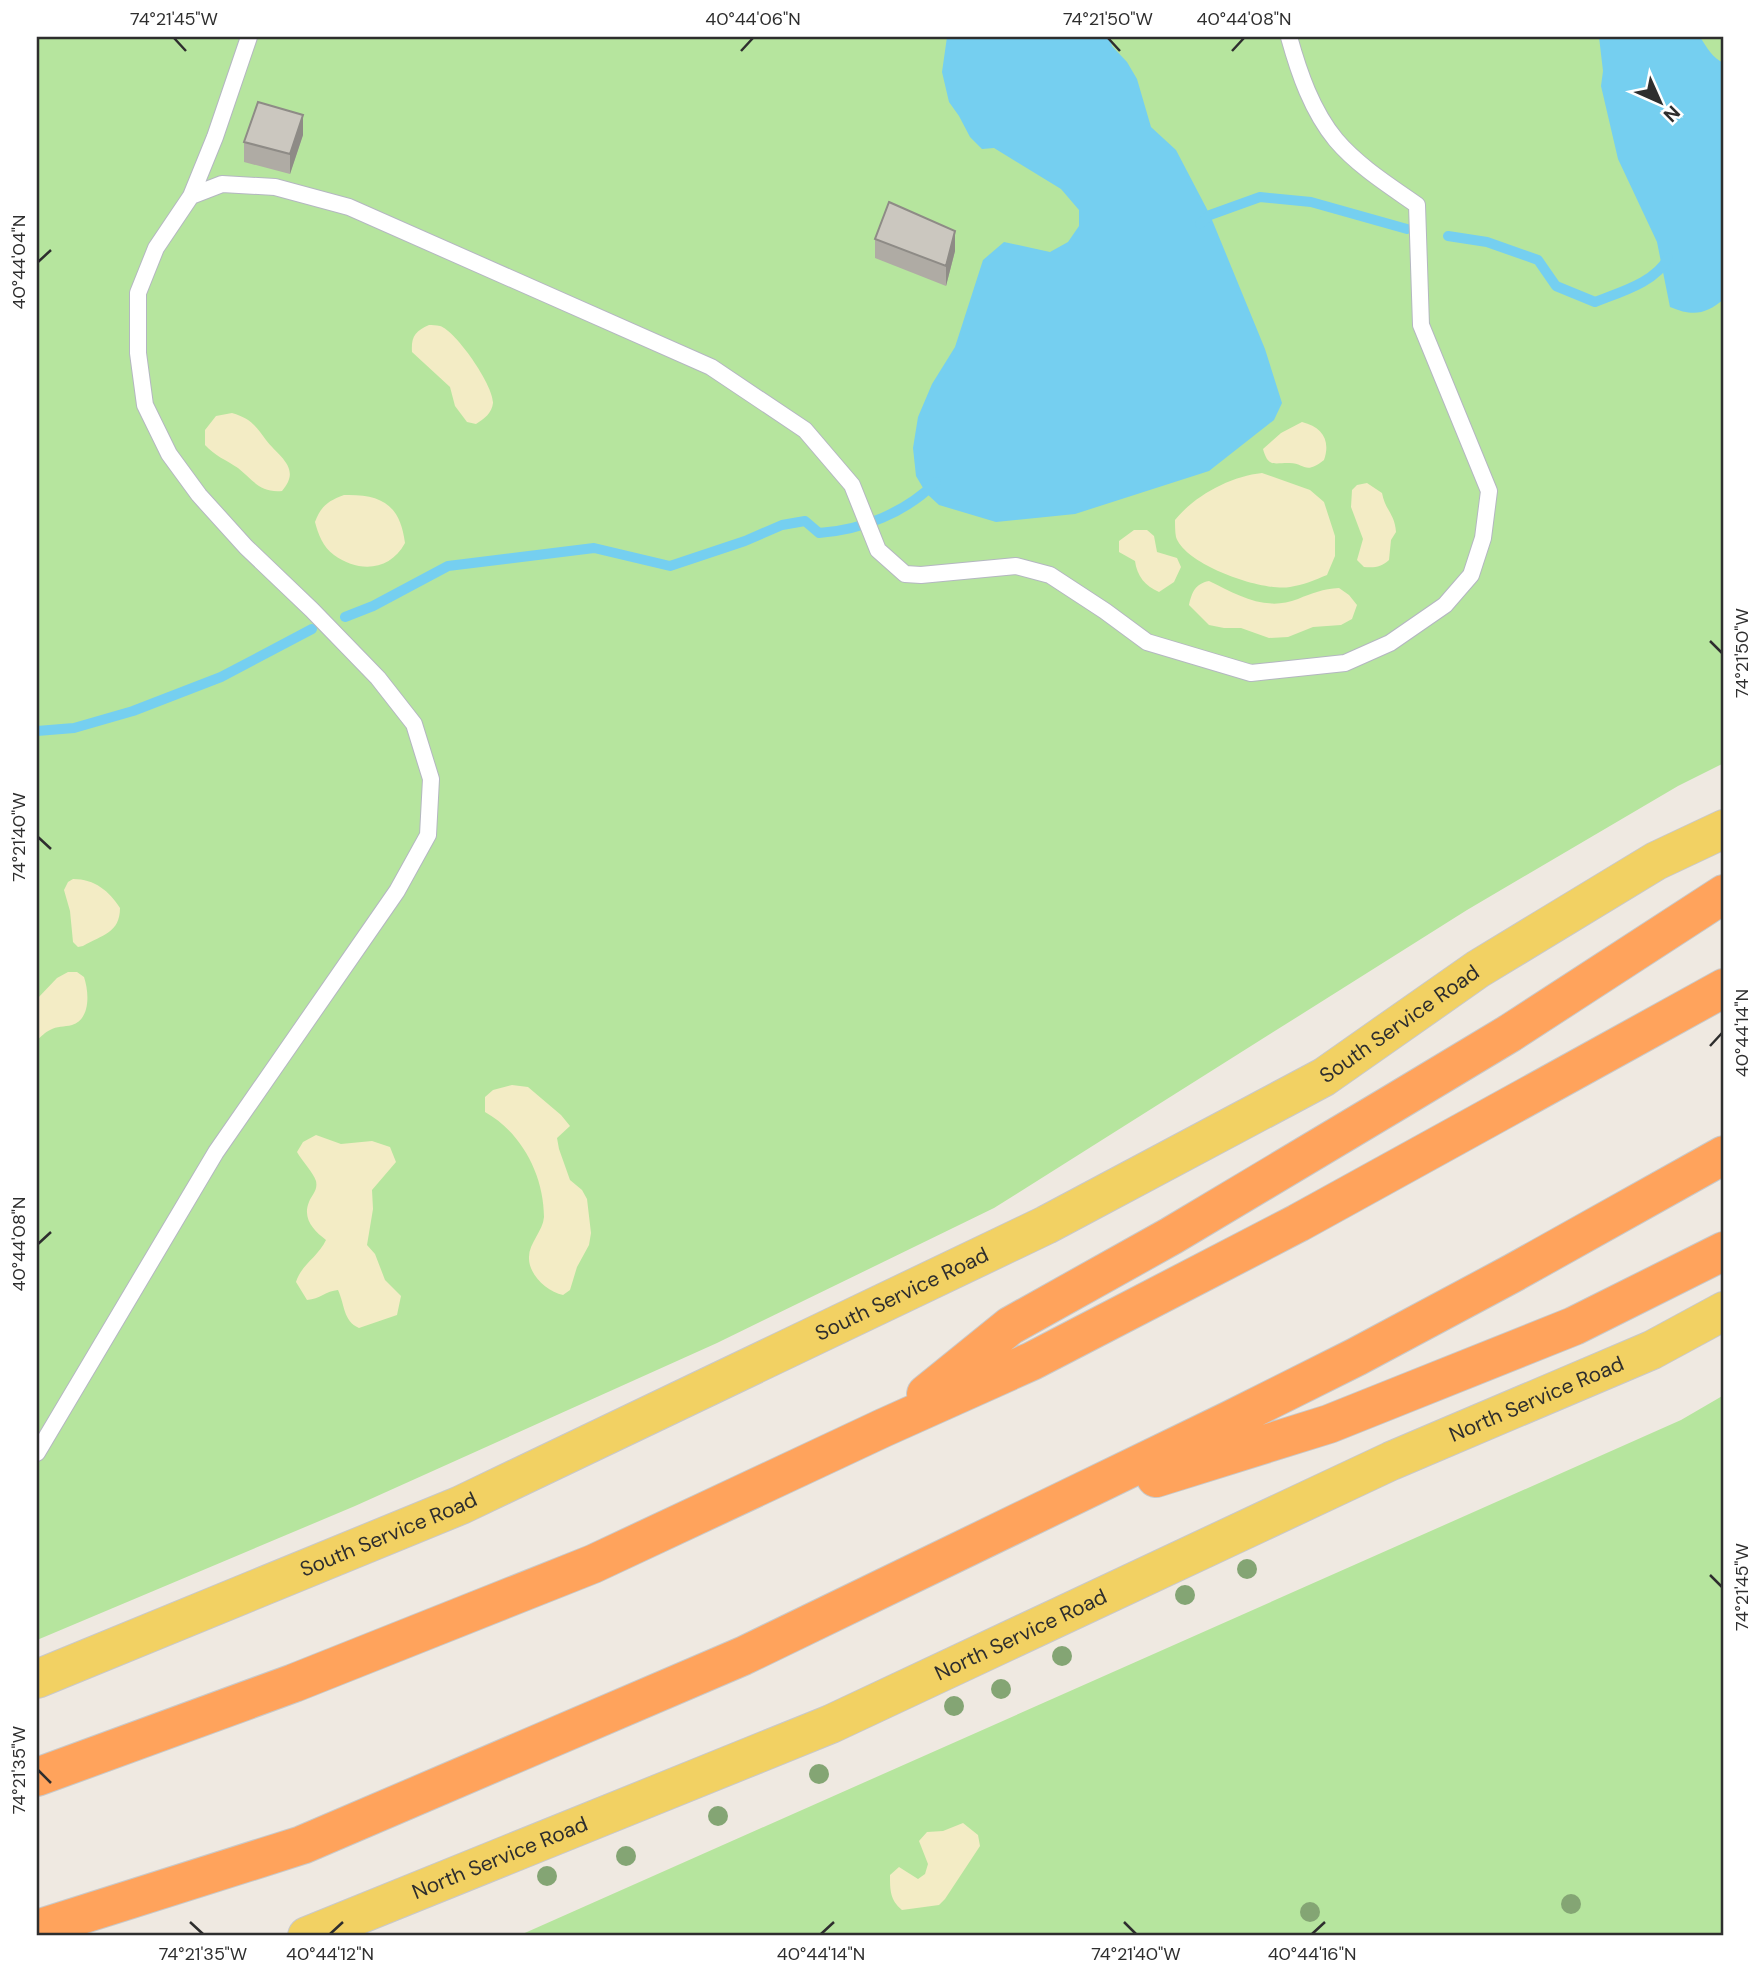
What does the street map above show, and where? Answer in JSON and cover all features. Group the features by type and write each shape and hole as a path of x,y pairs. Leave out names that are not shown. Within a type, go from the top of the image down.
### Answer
{"highway":[{"path":"883,1428 1010,1326 1171,1236 1510,1033 1724,894"},
{"path":"37,1777 294,1683 593,1564 1032,1361 1298,1223 1724,988"},
{"path":"37,1929 302,1844 743,1656 1356,1357 1724,1155"},
{"path":"1034,1516 1329,1424 1574,1326 1724,1251"}],"main road":[{"name":"South Service Road","path":"37,1679 461,1504 1046,1225 1324,1077 1478,969 1656,861 1724,829"},
{"name":"North Service Road","path":"307,1936 831,1724 1391,1461 1652,1350 1724,1311"}],"lane":[{"path":"37,1454 216,1152 397,891 428,835 431,779 414,724 378,678 246,547 199,495 169,454 145,405 138,353 138,293 156,248 191,196 215,137 249,37"},
{"path":"191,196 222,184 275,187 349,207 711,367 805,430 852,485 878,550 905,574 921,575 1016,566 1050,575 1147,642 1251,673 1345,663 1390,643 1445,606 1471,575 1483,538 1489,491 1421,325 1417,205 1369,170 1337,141 1315,109 1289,37"}],"green space":[{"path":"37,37 1724,37 1724,763 1678,786 1467,910 994,1208 717,1343 355,1506 37,1640"},
{"path":"1724,1395 1724,1936 518,1936 1681,1420"}],"sand":[{"path":"429,325 440,326 455,338 473,360 487,384 492,395 492,407 476,424 467,422 455,406 450,387 412,352 415,335"},
{"path":"232,413 252,423 286,463 290,476 282,491 262,488 205,445 205,430 216,416"},
{"path":"1302,422 1315,427 1323,435 1326,446 1324,460 1308,468 1294,463 1269,461 1263,449 1281,433"},
{"path":"1262,473 1310,490 1324,502 1335,536 1335,556 1327,575 1290,587 1262,585 1244,581 1209,566 1182,547 1176,537 1175,520 1183,511 1203,495 1226,483"},
{"path":"1367,483 1382,493 1396,532 1391,540 1389,560 1380,566 1371,567 1364,567 1357,560 1363,539 1351,507 1352,490 1357,485"},
{"path":"344,495 378,499 393,510 399,519 405,543 391,559 373,566 354,565 334,555 327,548 319,536 315,522 326,505"},
{"path":"1134,530 1147,530 1154,536 1157,552 1177,558 1181,567 1174,582 1159,592 1142,580 1135,561 1119,552 1119,541"},
{"path":"1209,581 1252,600 1274,604 1339,588 1357,605 1352,619 1341,625 1313,627 1288,637 1269,638 1241,628 1209,625 1189,605 1195,589"},
{"path":"73,879 88,881 101,887 120,908 117,923 109,932 78,947 73,942 70,911 64,890"},
{"path":"68,972 77,972 84,977 87,1004 83,1017 72,1025 46,1032 37,1040 37,999 57,978"},
{"path":"512,1085 528,1087 570,1126 557,1138 559,1149 570,1180 582,1190 587,1199 591,1233 589,1245 577,1267 570,1290 563,1295 540,1281 530,1263 533,1242 544,1217 535,1171 528,1156 509,1131 485,1112 485,1097 493,1090"},
{"path":"316,1135 341,1144 372,1141 390,1147 396,1162 372,1190 373,1209 367,1245 375,1254 385,1280 401,1296 397,1315 359,1328 347,1317 338,1290 307,1300 296,1282 326,1240 308,1219 307,1208 316,1181 297,1152 303,1142"},
{"path":"963,1823 978,1835 980,1846 945,1899 939,1905 902,1910 892,1894 890,1875 899,1867 918,1879 925,1874 928,1864 919,1841 927,1832 943,1831"}],"water":[{"path":"947,37 1110,37 1112,46 1127,62 1137,79 1151,127 1176,150 1210,215 1265,349 1282,403 1274,420 1209,471 1075,514 996,522 939,505 926,493 916,476 913,448 918,417 932,384 955,347 983,260 1004,242 1050,252 1068,242 1079,226 1079,210 1061,189 994,148 982,149 970,137 949,102 942,72"},
{"path":"1599,37 1700,37 1713,55 1724,63 1724,299 1705,311 1693,313 1670,307 1657,242 1618,159 1601,86 1603,71"}],"building":[{"path":"258,102 303,115 290,154 244,142"},
{"path":"889,202 955,231 946,266 875,239"}],"waterway":[{"path":"1200,224 1210,215 1260,197 1311,202 1407,229"},
{"path":"1448,236 1487,242 1538,260 1556,286 1595,302 1646,280 1655,274 1668,258"},
{"path":"345,617 373,606 448,566 594,548 670,566 745,541 782,525 805,521 819,533 867,524 911,503 936,482"},
{"path":"37,731 74,728 133,711 221,677 312,629"}]}
